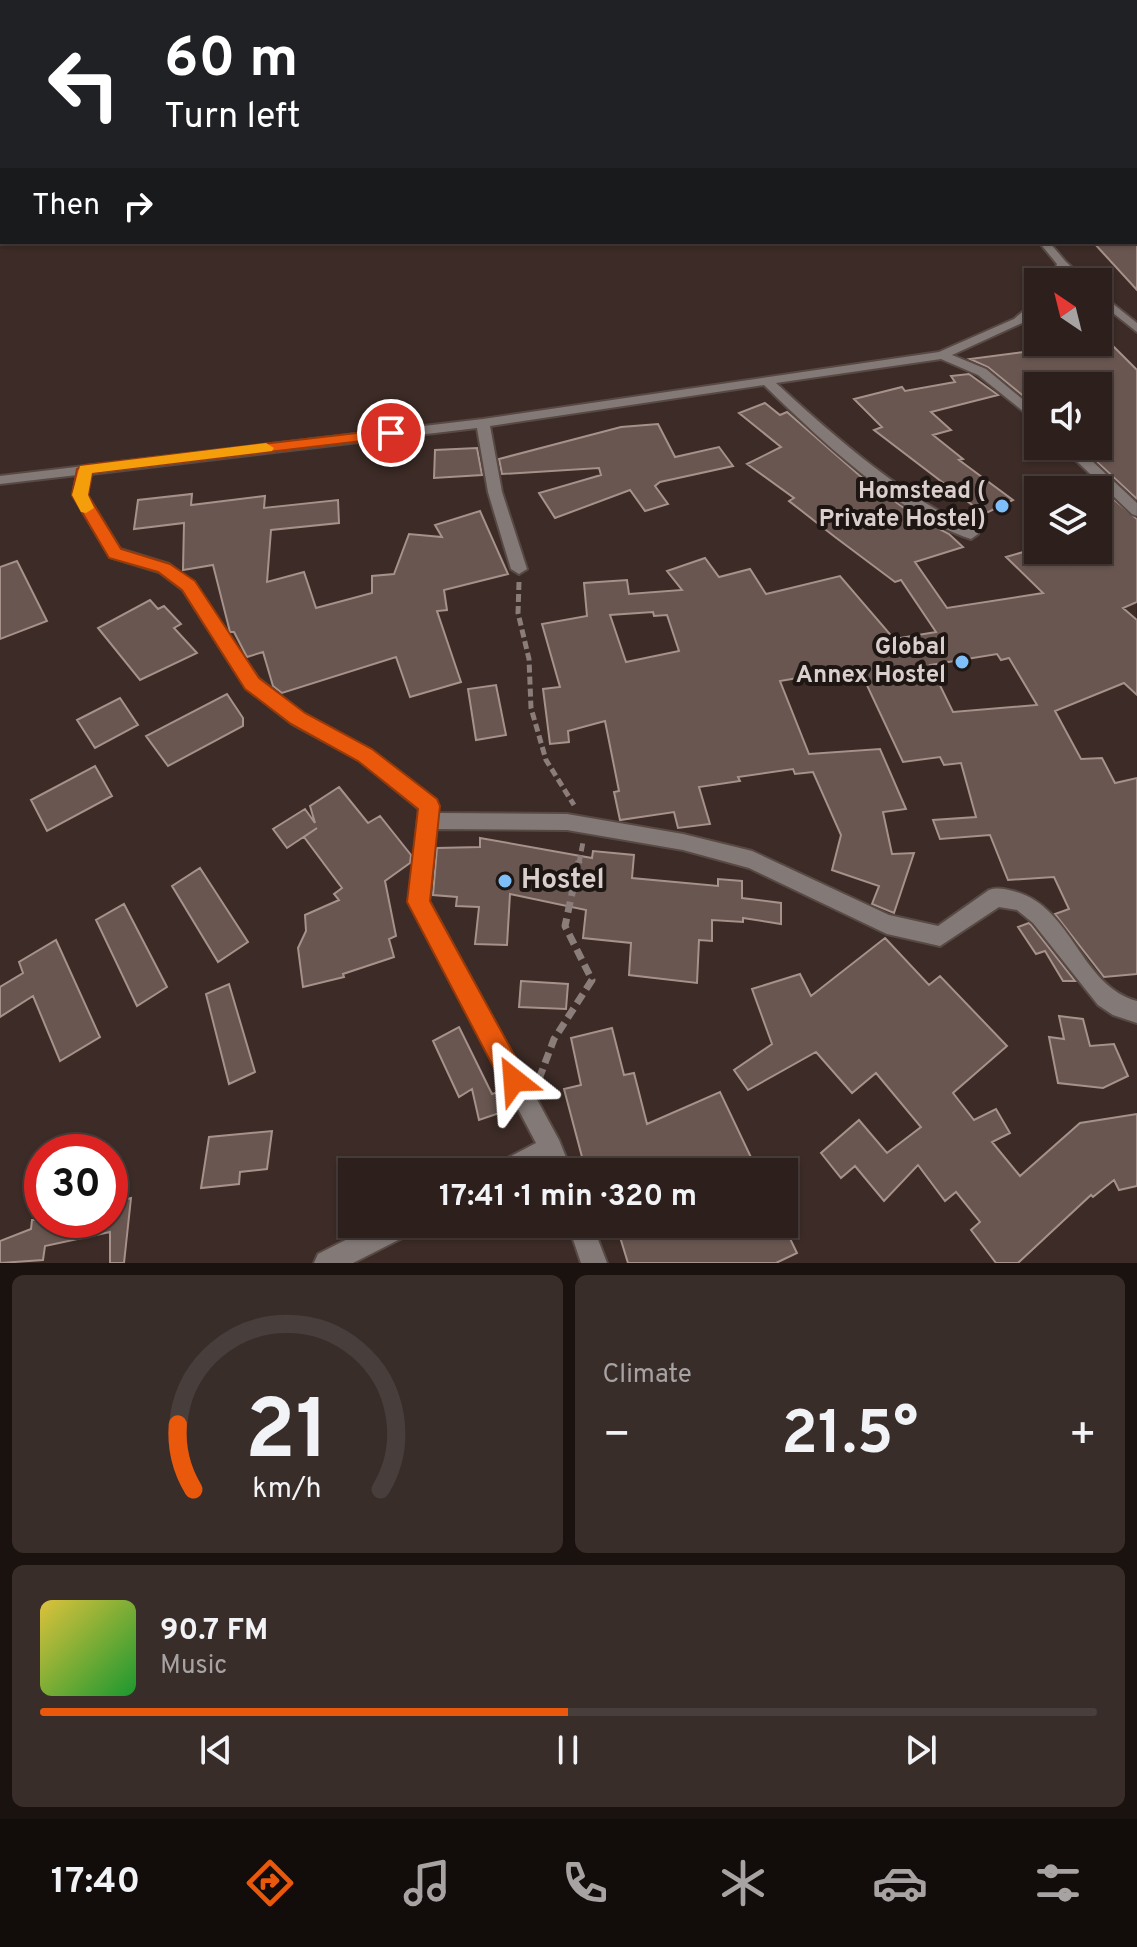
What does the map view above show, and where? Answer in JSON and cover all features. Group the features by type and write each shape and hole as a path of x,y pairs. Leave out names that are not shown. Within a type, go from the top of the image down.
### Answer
{"street":[{"path":"1046,244 1067,268"},
{"path":"1061,268 1062,264"},
{"path":"1112,307 1137,329"},
{"path":"0,480 483,423 769,383 942,355 1018,321 1024,315"},
{"path":"942,355 982,372 1024,407"},
{"path":"769,383 837,447 937,519 971,534"},
{"path":"483,423 495,492 519,569"},
{"path":"1083,460 1137,511"},
{"path":"85,469 80,495 115,553 164,568 188,586 252,683 298,719 365,755 429,806 419,902 555,1158"},
{"path":"429,821 567,822 683,842 752,860 887,924 940,936 996,897 1025,904 1047,923 1108,1000 1137,1012"},
{"path":"531,1158 551,1148"},
{"path":"327,1263 376,1238"},
{"path":"585,1238 594,1263"}],"building":[{"path":"1095,244 1137,244 1137,290"},
{"path":"1112,345 1137,370 1137,499 1095,460 1112,460 1112,372 1024,372 1024,397 988,367 970,359 1024,352 1024,356 1112,356"},
{"path":"969,374 998,395 931,412 951,430 933,435 963,459 959,460 1013,500 984,514 874,430 882,427 854,399 902,387 905,391 955,382 951,376"},
{"path":"765,403 780,415 787,412 859,475 915,516 949,534 963,547 915,562 947,608 1043,593 1006,557 1024,552 1024,564 1112,564 1112,498 1137,519 1137,602 1123,608 1137,620 1137,695 1124,683 1055,711 1081,759 1102,758 1115,783 1137,778 1137,974 1104,977 1055,914 1069,909 1054,877 1008,880 990,835 940,839 933,820 976,817 961,763 944,765 940,757 903,762 865,681 831,684 827,673 780,681 809,754 880,749 906,809 883,812 892,854 914,853 894,913 872,904 879,886 832,870 841,835 813,772 795,774 793,769 738,777 740,781 699,787 710,824 678,828 674,812 620,820 614,792 619,791 605,721 568,731 569,742 550,744 543,689 560,687 542,624 587,616 584,583 627,580 629,594 682,590 667,571 705,558 719,577 750,569 766,594 840,576 894,639 936,632 901,580 895,582 835,537 789,501 794,498 747,464 781,447 739,413","holes":["653,612 654,616 667,615 679,651 626,662 610,615","997,654 1001,660 1009,658 1037,705 953,712 930,665"]},
{"path":"658,424 675,457 719,447 733,466 660,482 655,486 668,504 645,511 630,490 555,518 539,493 601,475 599,468 502,474 499,459 621,427"},
{"path":"477,448 482,475 434,478 435,450"},
{"path":"192,494 191,505 265,496 264,508 338,500 339,523 271,530 267,582 304,572 316,608 372,593 372,576 394,574 409,534 442,537 435,525 480,511 508,574 444,590 447,610 437,611 461,682 410,697 396,657 282,693 273,686 263,652 247,657 234,632 230,632 213,565 183,570 184,523 134,529 138,500"},
{"path":"17,561 47,621 0,639 0,567"},
{"path":"150,600 158,609 164,606 181,624 174,628 197,653 140,680 98,628"},
{"path":"496,685 506,735 476,740 468,689"},
{"path":"227,694 243,718 243,726 168,766 146,736"},
{"path":"120,698 138,725 95,748 77,720"},
{"path":"95,766 112,796 47,831 31,800"},
{"path":"339,787 368,823 380,816 411,855 410,863 385,881 396,936 389,939 394,957 343,974 344,977 303,987 298,948 306,931 305,915 339,900 334,894 342,888 304,837 317,828 287,848 273,829 305,809 315,823 310,806"},
{"path":"480,838 592,858 593,851 634,855 632,878 718,886 718,879 742,881 742,898 781,903 781,924 743,918 743,922 712,920 712,941 699,940 697,983 629,975 631,943 583,938 586,910 510,894 507,945 475,944 479,907 456,906 457,897 433,895 437,848 480,847"},
{"path":"200,868 248,942 218,962 172,886"},
{"path":"124,904 167,987 137,1006 96,920"},
{"path":"1029,923 1075,981 1063,981 1045,951 1036,954 1018,927"},
{"path":"885,938 929,985 940,976 1007,1046 953,1093 974,1120 996,1109 1010,1133 992,1142 1020,1176 1080,1123 1137,1114 1137,1186 1119,1190 1114,1180 1093,1197 1091,1195 1018,1263 996,1263 971,1230 980,1222 956,1192 945,1201 918,1165 884,1201 855,1166 841,1178 821,1153 859,1120 887,1153 921,1127 876,1073 852,1093 816,1052 748,1090 734,1070 772,1044 752,989 800,974 811,996"},
{"path":"56,940 100,1037 60,1061 33,996 0,1017 0,987 23,973 19,962"},
{"path":"521,981 568,984 566,1009 519,1007"},
{"path":"229,984 255,1072 229,1084 206,994"},
{"path":"1059,1016 1083,1019 1090,1046 1114,1044 1128,1076 1103,1088 1058,1083 1049,1037 1064,1039"},
{"path":"459,1027 492,1094 505,1090 511,1109 479,1120 472,1089 459,1097 433,1041"},
{"path":"612,1028 624,1075 634,1073 647,1124 720,1092 751,1158 582,1158 564,1089 581,1085 571,1038"},
{"path":"272,1131 267,1169 240,1172 239,1184 201,1188 209,1137"},
{"path":"131,1198 128,1226 128,1199"},
{"path":"24,1232 24,1238 82,1238 45,1246 43,1260 0,1263 0,1241"},
{"path":"110,1238 127,1238 124,1263 110,1263"},
{"path":"620,1238 790,1238 797,1253 776,1263 628,1263"}],"slow traffic":[{"path":"86,508 80,495 85,469 266,448"}],"place":[{"name":"Homstead ( Private Hostel)","path":"1002,506"},
{"name":"Global Annex Hostel","path":"962,662"},
{"name":"Hostel","path":"505,881"}],"route":[{"path":"391,433 85,469 80,495 115,553 164,568 188,586 252,683 298,719 365,755 429,806 419,902 514,1080"}]}
